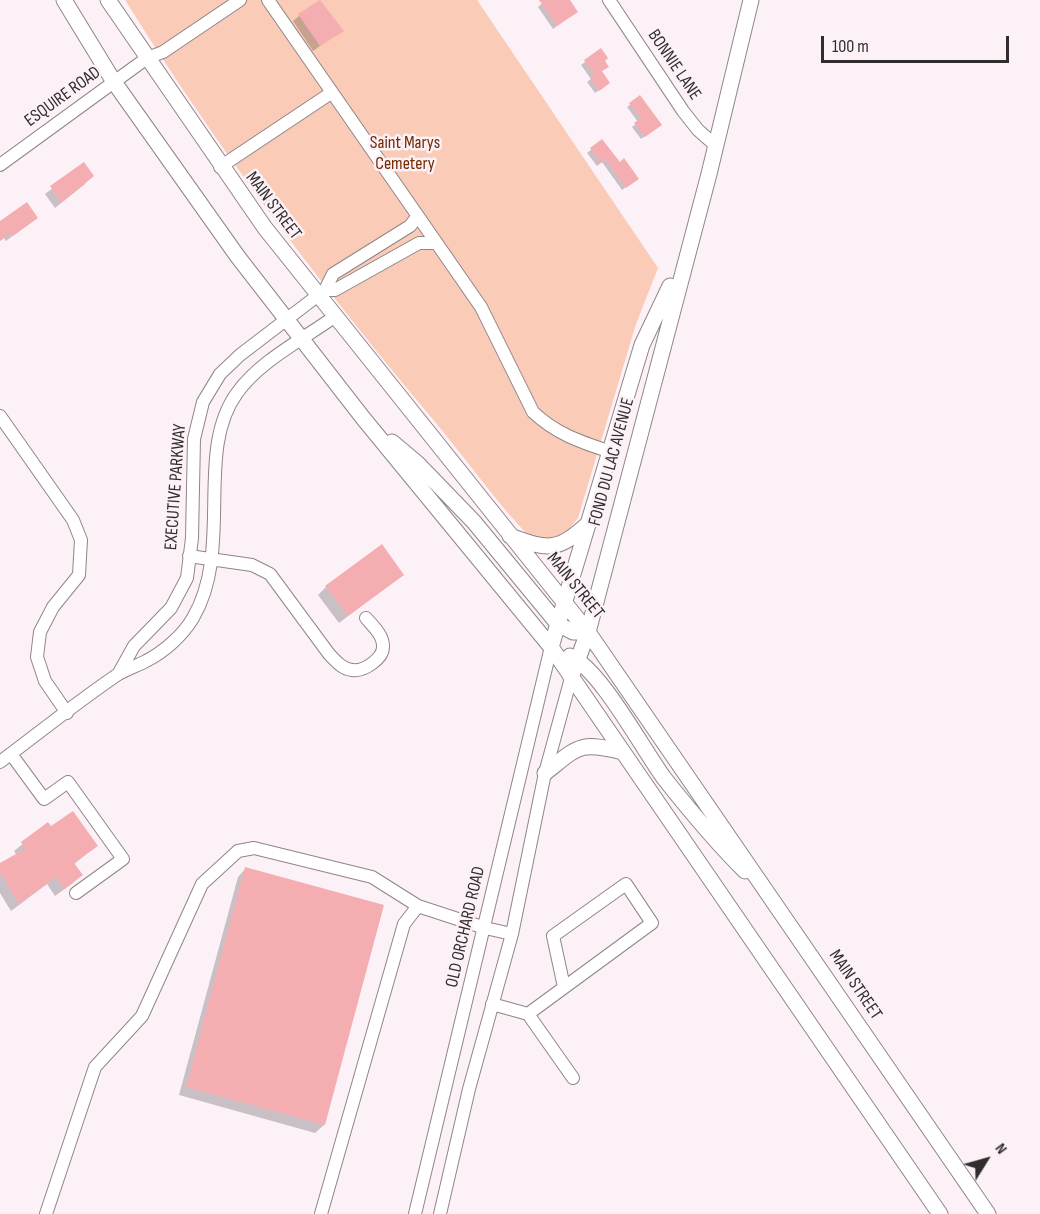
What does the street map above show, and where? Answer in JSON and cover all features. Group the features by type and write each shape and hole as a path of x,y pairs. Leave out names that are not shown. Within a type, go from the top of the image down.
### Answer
{"main road":[{"path":"64,0 114,82 194,198 285,320 551,647 940,1214"},
{"name":"MAIN STREET","path":"108,0 220,166 321,293 333,317 588,632 988,1214"},
{"name":"FOND DU LAC AVENUE","path":"571,678 588,632 751,0"},
{"name":"FOND DU LAC AVENUE","path":"551,647 642,345 686,253"},
{"path":"363,418 417,463 474,522 558,624 573,632 588,632"},
{"path":"510,536 539,547 561,545 590,522"},
{"path":"551,647 578,660 597,681 663,777 715,840 771,896"},
{"path":"545,773 576,749 586,746 622,752"}],"street":[{"name":"ESQUIRE ROAD","path":"0,165 147,58 163,52 240,0"},
{"path":"268,0 434,243 481,307 533,412 546,424 571,439 611,452"},
{"name":"BONNIE LANE","path":"609,0 683,111 698,130 715,145"},
{"path":"220,166 332,93"},
{"path":"321,293 333,274 410,226 417,217"},
{"path":"321,293 335,290 418,243 434,243"},
{"name":"EXECUTIVE PARKWAY","path":"119,673 135,646 171,608 187,578 195,440 203,402 220,374 240,355 321,293"},
{"name":"EXECUTIVE PARKWAY","path":"0,762 119,673 149,660 171,643 191,620 209,581 217,456 224,416 237,393 257,372 333,317"},
{"path":"0,416 74,520 81,540 79,575 53,607 40,632 37,657 45,681 68,713"},
{"path":"194,455 217,456"},
{"path":"189,556 252,565 270,574 329,654 341,666 352,670 364,669 382,654 384,648 382,638 366,618"},
{"name":"OLD ORCHARD ROAD","path":"415,1214 551,647"},
{"path":"441,1214 469,1089 512,934 545,773 571,678"},
{"path":"11,754 44,799 68,782 123,859 76,893"},
{"path":"46,1214 95,1067 142,1016 202,884 238,851 254,848 372,877 417,906 485,928 512,934"},
{"path":"528,1014 651,923 626,884 553,936 564,987"},
{"path":"321,1214 404,924 417,906"},
{"path":"492,1004 528,1014 573,1078"}],"green space":[{"name":"Saint Marys Cemetery","path":"125,0 477,0 658,268 636,324 578,518 562,538 543,539 525,532 491,492 312,270 234,164"}],"building":[{"path":"320,0 344,31 320,46 298,14"},
{"path":"539,0 570,0 578,12 557,26"},
{"path":"601,48 608,58 605,61 609,67 602,71 610,83 599,91 590,78 594,75 584,60"},
{"path":"640,95 662,125 645,137 634,123 641,118 629,103"},
{"path":"602,139 620,162 624,158 639,179 626,188 606,160 601,163 590,148"},
{"path":"84,162 94,176 61,203 50,186"},
{"path":"27,202 38,218 13,236 11,233 0,241 0,221"},
{"path":"382,544 404,575 348,616 325,586"},
{"path":"73,811 98,846 74,863 83,875 64,889 56,877 19,904 0,872 0,863 25,849 21,842 48,822 51,826"},
{"path":"245,867 384,905 325,1125 186,1087"}]}
